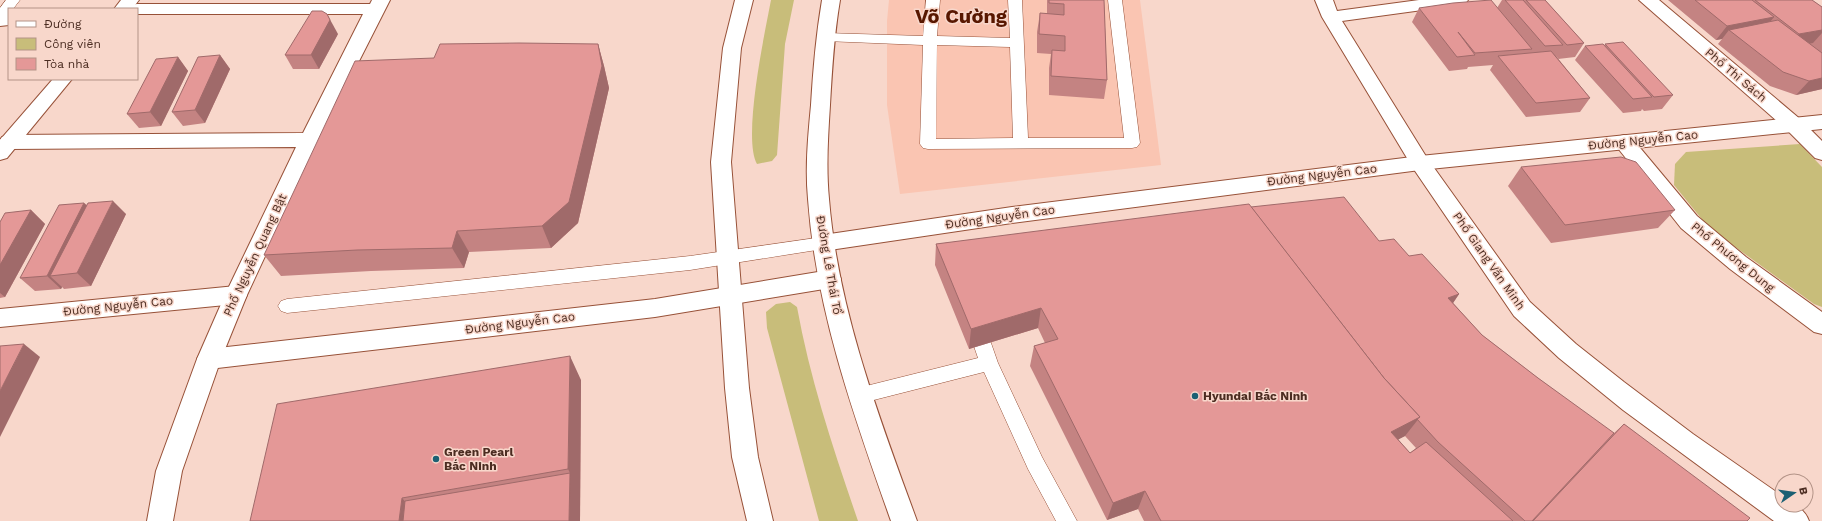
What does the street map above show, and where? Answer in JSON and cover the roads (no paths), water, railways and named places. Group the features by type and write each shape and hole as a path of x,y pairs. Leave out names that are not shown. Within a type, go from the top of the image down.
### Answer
{"street":[{"path":"124,8 130,0"},
{"path":"744,0 732,48 721,162 727,258 744,458 760,521"},
{"name":"Đường Lê Thái Tổ","path":"831,0 825,37 816,150 818,198 823,243 842,336 876,442 904,521"},
{"path":"1327,9 1459,0"},
{"name":"Phố Thi Sách","path":"1648,0 1793,124 1822,153"},
{"path":"138,9 378,4"},
{"name":"Phố Nguyễn Quang Bật","path":"160,521 169,471 209,359 236,295 309,140 378,4"},
{"name":"Phố Giang Văn Minh","path":"1327,9 1420,163 1522,309 1542,329 1602,380 1668,430 1796,521"},
{"path":"4,148 62,80"},
{"name":"Đường Nguyễn Cao","path":"823,243 1012,215 1420,163 1822,122"},
{"path":"4,148 309,140"},
{"name":"Phố Phương Dung","path":"1624,142 1689,222 1710,241 1755,276 1822,325"},
{"name":"Đường Nguyễn Cao","path":"209,359 655,308 830,279"},
{"name":"Đường Nguyễn Cao","path":"0,318 236,295"}],"lane":[{"path":"0,19 13,0"},
{"path":"933,0 930,40 928,144 1132,144 1114,0"},
{"path":"1015,0 1021,144"},
{"path":"825,37 1017,43"},
{"path":"287,306 727,258 823,243"},
{"path":"969,307 989,363 1035,463 1067,521"},
{"path":"862,395 989,363"}],"place":[{"name":"Hyundai Bắc Ninh","path":"1195,396"},
{"name":"Green Pearl Bắc Ninh","path":"436,459"}],"district":[{"name":"Võ Cường","path":"961,16"}]}
